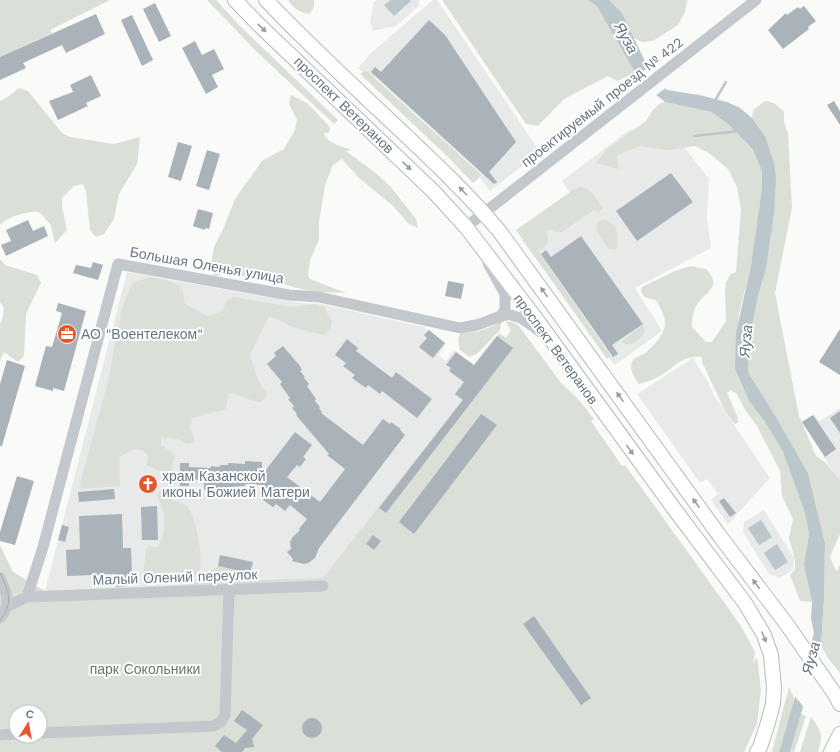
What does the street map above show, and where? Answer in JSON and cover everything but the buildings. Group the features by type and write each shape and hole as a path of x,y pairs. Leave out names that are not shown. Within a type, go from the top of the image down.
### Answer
{"main road":[{"name":"проспект Ветеранов","path":"235,0 257,23 434,192 468,230 745,603 764,635 771,656 772,667 773,704 757,752"},
{"name":"проспект Ветеранов","path":"266,0 310,45 438,166 484,213 529,272 719,535 788,626 840,704"},
{"path":"831,752 840,734"}],"street":[{"name":"проектируемый проезд № 422","path":"468,230 484,213 756,0"},
{"path":"468,230 505,294 505,310 499,318"},
{"name":"Большая Оленья улица","path":"27,597 43,547 118,264 289,295 319,298 460,328 499,318"},
{"path":"499,318 504,315 520,318 549,339"},
{"path":"0,578 7,596 6,607 0,618"},
{"name":"Малый Олений переулок","path":"27,597 324,586"},
{"path":"48,733 214,726 221,722 225,714 230,590"},
{"path":"6,607 27,597"}],"shaded area":[{"path":"377,0 419,0 419,6 396,26 373,31 370,22 374,2"},
{"path":"433,0 437,0 540,152 490,191 480,178 483,175 375,77 372,81 358,68 372,52"},
{"path":"670,129 709,179 707,217 711,248 635,288 662,331 615,365 604,352 607,348 546,261 540,264 522,240 577,203 562,181 629,130"},
{"path":"127,272 301,303 321,304 424,327 446,344 438,355 446,361 454,350 476,367 455,394 463,400 324,578 45,591"},
{"path":"693,358 710,386 713,394 770,478 728,524 711,500 718,494 707,479 700,483 637,394"},
{"path":"840,408 840,482 802,422 813,415 820,421"},
{"path":"764,510 794,558 793,570 780,578 769,574 743,532 744,522"}],"green space":[{"path":"0,0 110,0 50,30 52,33 0,57"},
{"path":"207,0 216,0 239,25 338,120 334,124 257,52"},
{"path":"288,0 314,0 314,6 310,14 297,10"},
{"path":"442,0 588,0 597,5 637,72 617,81 608,76 564,99 538,126 526,124"},
{"path":"609,0 687,0 685,12 678,25 653,41 642,42 634,38 622,13"},
{"path":"365,71 368,72 482,175 473,183 447,156 360,74"},
{"path":"19,88 28,91 62,133 70,137 114,144 140,137 137,164 119,194 114,219 104,234 96,237 90,230 86,192 83,184 74,186 62,198 62,206 67,230 55,243 51,225 39,212 29,212 18,215 8,219 0,225 0,101"},
{"path":"291,95 307,103 330,128 329,133 324,133 325,136 331,142 352,150 346,151 377,174 391,187 416,219 418,228 409,224 392,205 359,178 342,159 333,165 325,185 319,222 319,240 310,260 308,276 310,279 346,293 306,290 240,275 214,276 212,272 211,264 214,247 235,199 262,161 284,149 295,130 297,120 289,104"},
{"path":"765,101 775,104 784,112 784,122 788,133 792,208 775,293 799,416 816,456 826,463 840,480 840,534 830,557 835,569 838,571 839,565 840,567 840,673 828,658 821,645 824,600 825,543 808,473 748,372 749,342 758,296 766,269 774,215 765,136 752,118 753,110"},
{"path":"665,102 711,112 728,124 754,152 762,171 762,188 751,265 739,314 735,369 749,401 767,425 783,452 805,513 809,534 804,565 812,602 800,601 790,575 795,569 795,560 789,538 793,519 782,496 780,471 757,426 744,408 737,394 731,390 727,393 738,418 738,422 735,424 726,413 702,362 702,357 684,359 660,376 639,384 632,372 631,365 634,359 645,353 654,344 662,334 665,326 664,316 656,300 644,297 641,291 642,287 675,271 691,266 706,269 711,276 713,287 697,305 693,315 692,327 706,342 712,342 726,321 726,282 731,274 736,272 741,210 737,187 728,169 709,153 695,146 668,150 640,146 617,155 619,169 596,163 607,149 646,121 659,104"},
{"path":"580,187 591,192 603,208 598,212 594,210 562,232 555,232 550,229 546,232 548,238 547,243 539,251 611,356 607,359 516,230 573,190"},
{"path":"604,219 609,221 615,227 618,238 617,248 615,250 609,249 596,230 597,222"},
{"path":"0,259 5,265 37,275 41,283 26,314 24,356 18,362 4,352 0,361 0,324 3,317 4,308 0,302"},
{"path":"150,277 166,280 182,287 185,304 207,316 223,311 226,302 233,297 291,307 316,304 324,307 332,322 330,330 323,335 298,329 269,316 250,355 258,380 267,394 262,402 253,401 229,393 226,409 192,418 190,427 195,442 186,444 178,439 161,437 161,445 175,455 171,471 162,472 146,465 149,457 143,450 134,449 119,457 120,486 79,489 108,381 122,308 132,283"},
{"path":"500,322 501,328 499,331 478,353 470,357 460,350 458,338 462,333 479,331"},
{"name":"парк Сокольники","path":"506,322 512,322 519,326 561,383 580,401 594,419 591,421 622,466 625,465 741,626 755,652 753,664 757,657 761,690 757,724 744,752 0,752 0,545 13,572 45,591 192,584 218,566 250,573 256,580 323,578 462,400 455,394 480,362 478,360 499,333 506,338 511,330"},
{"path":"643,325 645,332 637,341 627,345 621,341"},
{"path":"163,488 172,499 187,506 190,511 196,528 200,548 200,566 199,571 193,576 153,584 143,582 143,577 146,549 149,546 158,547 163,537 164,517 157,495"},
{"path":"789,687 794,698 793,708 779,752 772,752"},
{"path":"801,714 806,716 794,752 790,752"},
{"path":"811,717 819,729 821,737 818,752 800,752"}],"water":[{"path":"391,0 411,1 394,16 384,5"},
{"name":"Яуза","path":"588,0 609,0 622,13 650,72 667,90 699,95 727,102 740,108 752,118 765,136 774,163 776,178 774,215 766,269 758,296 749,342 748,372 808,473 825,543 824,600 821,645 790,752 779,752 814,633 811,619 812,602 804,565 809,534 805,513 783,452 767,425 749,401 735,369 736,333 751,265 762,188 762,171 753,150 728,124 711,112 665,102 655,94 632,67 597,6"},
{"path":"761,520 772,537 759,545 748,528"},
{"path":"777,544 788,562 775,570 764,553"}],"pier":[{"path":"650,66 659,81 667,87 655,96 637,76"},
{"path":"811,638 821,652 805,709 794,695"}],"waterway":[{"path":"714,102 726,82"},
{"path":"695,136 738,131"}],"tram line":[{"path":"0,573 9,597 7,608 0,621"}],"place":[{"name":"АО \"Воентелеком\"","path":"67,334"},
{"name":"храм Казанской иконы Божией Матери","path":"148,484"}]}
